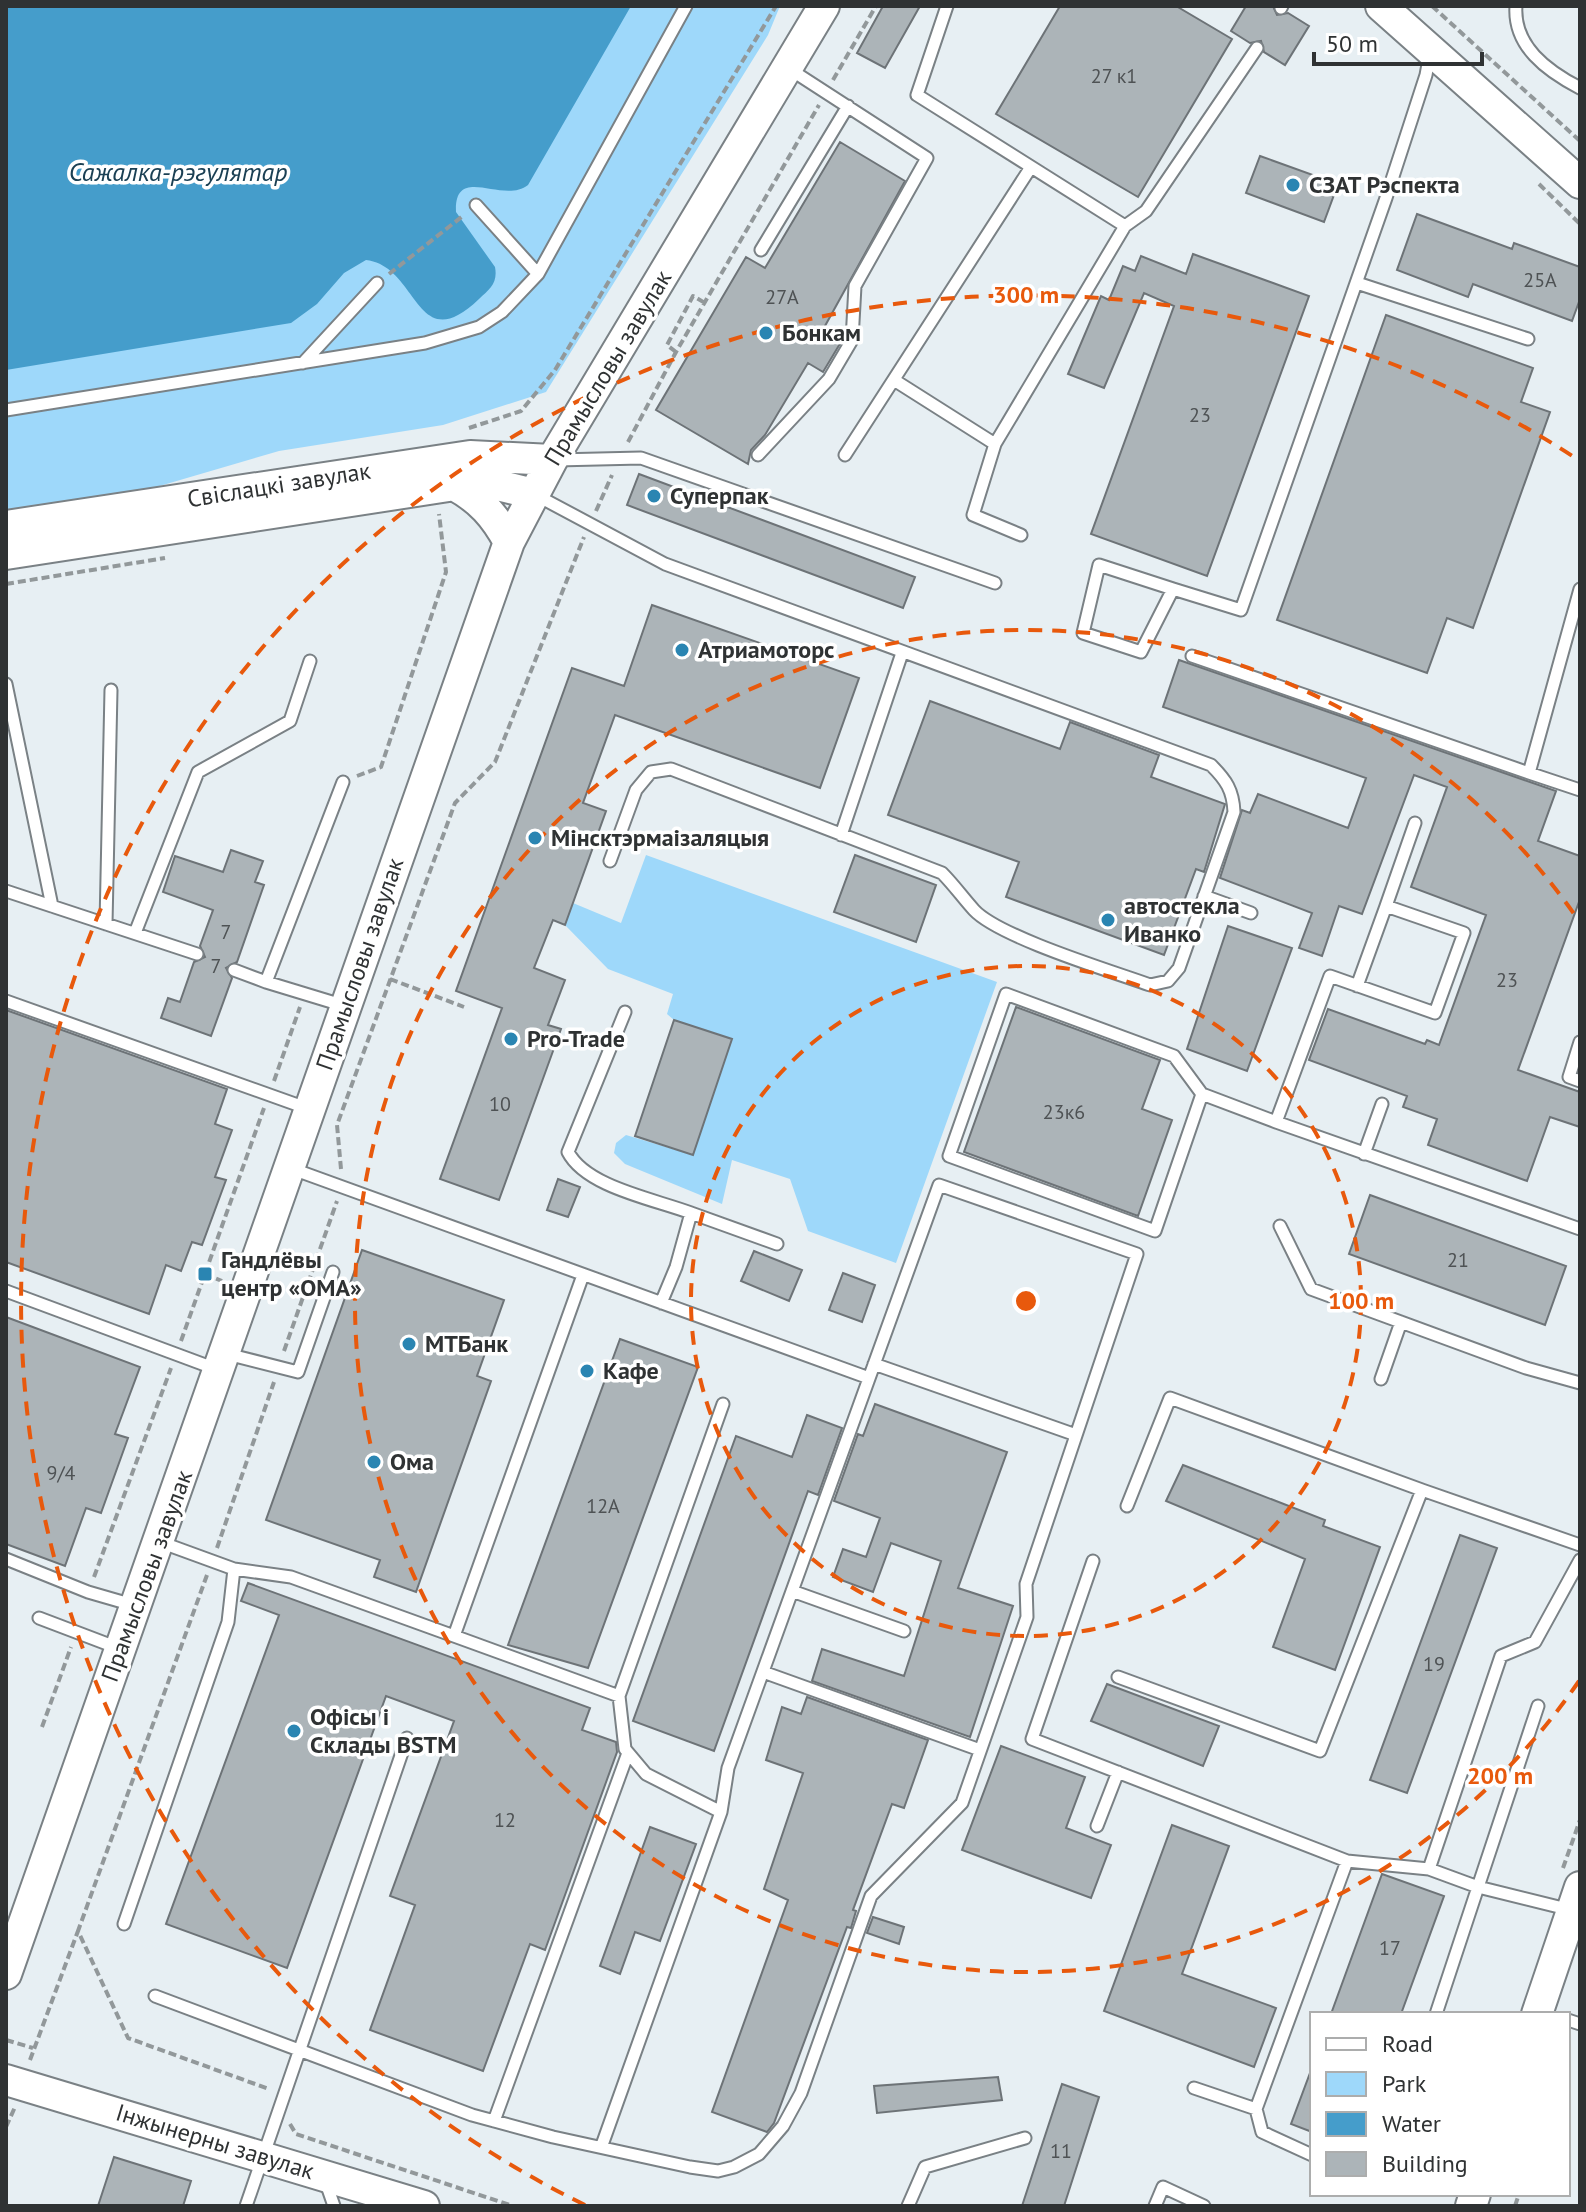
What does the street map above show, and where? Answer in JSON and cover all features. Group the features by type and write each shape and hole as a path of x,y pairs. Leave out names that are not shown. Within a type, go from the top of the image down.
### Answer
{"street":[{"name":"Прамысловы завулак","path":"6,1974 509,542 552,460 824,6"},
{"path":"1381,6 1580,183"},
{"name":"Свіслацкі завулак","path":"6,526 470,456 552,460"},
{"name":"Свіслацкі завулак","path":"6,554 481,481 534,494"},
{"path":"454,485 474,495 490,511 509,542"},
{"path":"1540,2012 1576,1899"},
{"name":"Інжынерны завулак","path":"6,2080 424,2206"}],"lane":[{"path":"6,410 453,337 502,312 538,274 686,6"},
{"path":"947,6 917,95 1125,226"},
{"path":"1516,6 1517,32 1524,46 1580,88"},
{"path":"1021,535 973,515 995,444 1125,226 1146,211 1257,48"},
{"path":"1173,589 1141,652 1083,633 1099,565 1241,610 1357,283 1426,75 1431,48"},
{"path":"758,455 829,379 852,340 855,286 927,158 787,68"},
{"path":"761,250 848,106"},
{"path":"845,455 1031,167"},
{"path":"476,205 538,274"},
{"path":"302,363 377,283"},
{"path":"1357,283 1528,339"},
{"path":"894,380 995,444"},
{"path":"552,460 641,458 995,583"},
{"path":"534,494 665,564 1211,765 1229,782 1234,812 1179,968 1168,981 1150,985 1001,929 974,910 965,895 942,873 671,769 651,772 636,790 610,861"},
{"path":"1529,773 1580,589"},
{"path":"841,835 902,653"},
{"path":"1192,656 1580,790"},
{"path":"135,933 198,772 290,721 310,661"},
{"path":"6,684 52,906"},
{"path":"106,924 111,690"},
{"path":"266,982 343,782"},
{"path":"1357,986 1415,823"},
{"path":"6,891 197,954"},
{"path":"1204,896 1251,913"},
{"path":"1276,1122 1330,976 1435,1013 1464,933 1386,906"},
{"path":"234,970 345,1006"},
{"path":"1202,1094 1155,1231 949,1156 1006,994 1174,1056 1202,1094 1580,1229"},
{"path":"6,1001 309,1110"},
{"path":"625,1012 568,1152 576,1167 594,1178 777,1244"},
{"path":"1580,1042 1569,1077 1580,1081"},
{"path":"1364,1154 1382,1104"},
{"path":"290,1168 869,1378"},
{"path":"155,1996 494,2121 553,2137 718,2171 759,2154 783,2126 801,2093 871,1896 962,1803 1027,1617 1026,1584 1137,1254 939,1185 728,1768 721,1812 602,2145"},
{"path":"661,1303 676,1267 691,1213"},
{"path":"1280,1226 1311,1289 1580,1383"},
{"path":"6,1291 177,1352 223,1362 279,1366 298,1372 333,1272"},
{"path":"454,1636 583,1275"},
{"path":"1381,1379 1401,1322"},
{"path":"874,1364 1076,1435"},
{"path":"1127,1506 1170,1398 1580,1545"},
{"path":"494,2121 628,1753 619,1696 723,1404"},
{"path":"1118,1677 1320,1751 1422,1490"},
{"path":"160,1542 234,1569 291,1577 619,1696"},
{"path":"6,1559 88,1592 137,1606"},
{"path":"1429,1869 1501,1656 1535,1642 1580,1560"},
{"path":"1093,1561 1032,1739 1347,1861 1429,1869 1478,1887 1576,1899"},
{"path":"124,1924 228,1622 234,1569"},
{"path":"792,1591 904,1631"},
{"path":"39,1618 122,1649"},
{"path":"763,1672 980,1750"},
{"path":"1437,2012 1538,1706"},
{"path":"246,2206 407,1738"},
{"path":"628,1753 646,1774 721,1812"},
{"path":"1097,1826 1118,1772"},
{"path":"1310,2154 1262,2132 1256,2109 1347,1861"},
{"path":"1194,2088 1256,2109"},
{"path":"908,2206 925,2167 1025,2138"},
{"path":"323,2174 334,2206"},
{"path":"1155,2206 1163,2187 1204,2206"}],"path":[{"path":"456,433 521,411 555,370 776,6"},
{"path":"6,2040 33,2048 212,1562 343,1186 337,1125 455,803 495,762 618,460 676,352 876,6"},
{"path":"1432,6 1580,141"},
{"path":"377,283 476,205"},
{"path":"676,352 667,345 693,296 705,303"},
{"path":"343,782 381,767 446,572 440,513 425,516"},
{"path":"6,584 177,556"},
{"path":"390,979 464,1007"},
{"path":"88,1592 224,1218"},
{"path":"42,1727 76,1633"},
{"path":"78,1931 128,2038 268,2087 296,2134 513,2206"}],"green space":[{"path":"6,6 780,6 768,35 546,392 443,425 279,451 146,490 6,513"},
{"path":"646,855 997,982 896,1263 808,1231 790,1179 732,1160 722,1204 625,1164 614,1153 616,1143 626,1135 693,1155 731,1039 674,1020 667,1014 673,994 608,969 565,925 573,903 621,923"}],"water":[{"name":"Сажалка-рэгулятар","path":"6,6 631,6 528,185 506,191 471,187 463,190 457,198 456,212 495,267 496,273 490,289 458,315 442,319 429,315 397,277 383,266 366,260 344,273 317,304 291,323 6,370"}],"building":[{"path":"883,6 920,6 885,68 857,53"},
{"path":"1060,6 1176,6 1232,39 1138,197 996,114"},
{"path":"1246,6 1273,6 1277,15 1288,13 1309,26 1285,65 1264,52 1261,41 1250,43 1231,31"},
{"path":"840,142 905,181 825,326 844,337 823,372 808,363 765,435 751,450 748,464 656,410 746,257 765,268"},
{"path":"1260,156 1338,184 1324,222 1246,193"},
{"path":"1417,214 1512,249 1514,243 1580,267 1580,299 1572,321 1473,284 1468,297 1397,270"},
{"path":"1193,254 1309,296 1207,576 1091,534 1174,306 1144,293 1104,388 1068,374 1101,296 1109,300 1123,266 1135,271 1141,256 1186,274"},
{"path":"1386,315 1533,368 1521,402 1550,412 1473,628 1447,618 1427,673 1277,620"},
{"path":"639,474 915,577 903,608 627,505"},
{"path":"652,605 859,678 820,788 615,715 583,803 606,811 565,925 553,920 534,968 565,980 548,1025 561,1029 499,1200 440,1179 502,1008 456,991 572,668 624,686"},
{"path":"1179,660 1556,791 1538,841 1580,856 1580,899 1518,1070 1580,1092 1580,1127 1550,1117 1527,1181 1428,1145 1437,1119 1403,1107 1407,1096 1309,1060 1328,1009 1425,1044 1427,1040 1439,1045 1486,915 1411,887 1447,787 1414,775 1362,914 1339,906 1322,956 1299,948 1312,913 1220,878 1242,810 1250,813 1258,794 1348,828 1366,778 1163,707"},
{"path":"930,701 1060,749 1070,722 1159,755 1151,777 1225,804 1204,872 1196,869 1164,955 1006,897 1019,862 888,815"},
{"path":"231,850 263,861 255,882 264,885 237,962 226,968 232,978 211,1036 161,1018 168,998 180,1002 194,962 205,957 200,946 213,910 163,892 175,856 223,872"},
{"path":"855,855 936,885 916,942 834,912"},
{"path":"1228,926 1292,948 1247,1071 1187,1049"},
{"path":"1016,1007 1160,1060 1142,1109 1172,1120 1138,1216 964,1152"},
{"path":"6,1010 227,1089 215,1124 232,1130 215,1177 226,1180 202,1245 192,1242 181,1271 166,1265 149,1314 6,1262"},
{"path":"674,1020 732,1039 693,1155 635,1136"},
{"path":"558,1179 580,1187 568,1217 547,1210"},
{"path":"1370,1195 1566,1266 1545,1325 1349,1254"},
{"name":"Ома","path":"362,1250 504,1300 477,1376 491,1381 416,1592 374,1577 380,1560 266,1520"},
{"path":"754,1251 802,1270 789,1301 741,1281"},
{"path":"843,1273 875,1285 862,1322 829,1310"},
{"path":"6,1317 140,1367 115,1434 128,1438 101,1513 86,1508 65,1566 6,1544"},
{"path":"620,1339 698,1367 588,1668 508,1645"},
{"path":"875,1404 1007,1452 958,1588 1013,1606 970,1737 812,1681 822,1649 904,1676 941,1561 891,1543 873,1592 833,1577 843,1549 866,1557 880,1518 834,1501 858,1434 863,1436"},
{"path":"807,1415 842,1428 818,1495 808,1491 714,1751 633,1721 736,1436 792,1457"},
{"path":"1183,1465 1325,1520 1323,1526 1380,1547 1335,1670 1273,1647 1305,1559 1166,1501"},
{"path":"1460,1535 1497,1548 1407,1793 1370,1780"},
{"path":"248,1583 590,1708 582,1730 616,1742 617,1752 545,1950 530,1944 483,2071 370,2030 415,1905 390,1896 454,1721 386,1696 287,1968 166,1924 279,1615 241,1601"},
{"path":"1107,1684 1219,1726 1203,1766 1091,1721"},
{"path":"807,1697 928,1740 904,1808 892,1804 853,1910 856,1911 851,1928 847,1927 774,2123 767,2132 712,2112 788,1900 764,1889 803,1773 766,1760 782,1707 801,1714"},
{"path":"1001,1746 1085,1777 1066,1828 1111,1845 1091,1898 962,1850"},
{"path":"1172,1825 1229,1846 1182,1974 1276,2008 1254,2067 1104,2011"},
{"path":"650,1827 696,1844 660,1941 635,1932 620,1974 600,1966"},
{"path":"1382,1874 1444,1896 1402,2012 1332,2012"},
{"path":"873,1917 904,1927 899,1944 867,1933"},
{"path":"1310,2073 1310,2131 1291,2124"},
{"path":"998,2077 1002,2100 877,2113 874,2086"},
{"path":"1062,2084 1099,2097 1064,2206 1022,2206"},
{"path":"114,2157 191,2181 183,2206 98,2206"}],"place":[{"name":"СЗАТ Рэспекта","path":"1293,185"},
{"name":"Бонкам","path":"766,333"},
{"name":"Суперпак","path":"654,496"},
{"name":"Атриамоторс","path":"682,650"},
{"name":"Мінсктэрмаізаляцыя","path":"535,838"},
{"name":"автостекла Иванко","path":"1108,920"},
{"name":"Pro-Trade","path":"511,1039"},
{"name":"Гандлёвы центр «ОМА»","path":"205,1274"},
{"name":"МТБанк","path":"409,1344"},
{"name":"Кафе","path":"587,1371"},
{"name":"Ома","path":"374,1462"},
{"name":"Офісы і Склады BSTM","path":"294,1731"}]}
